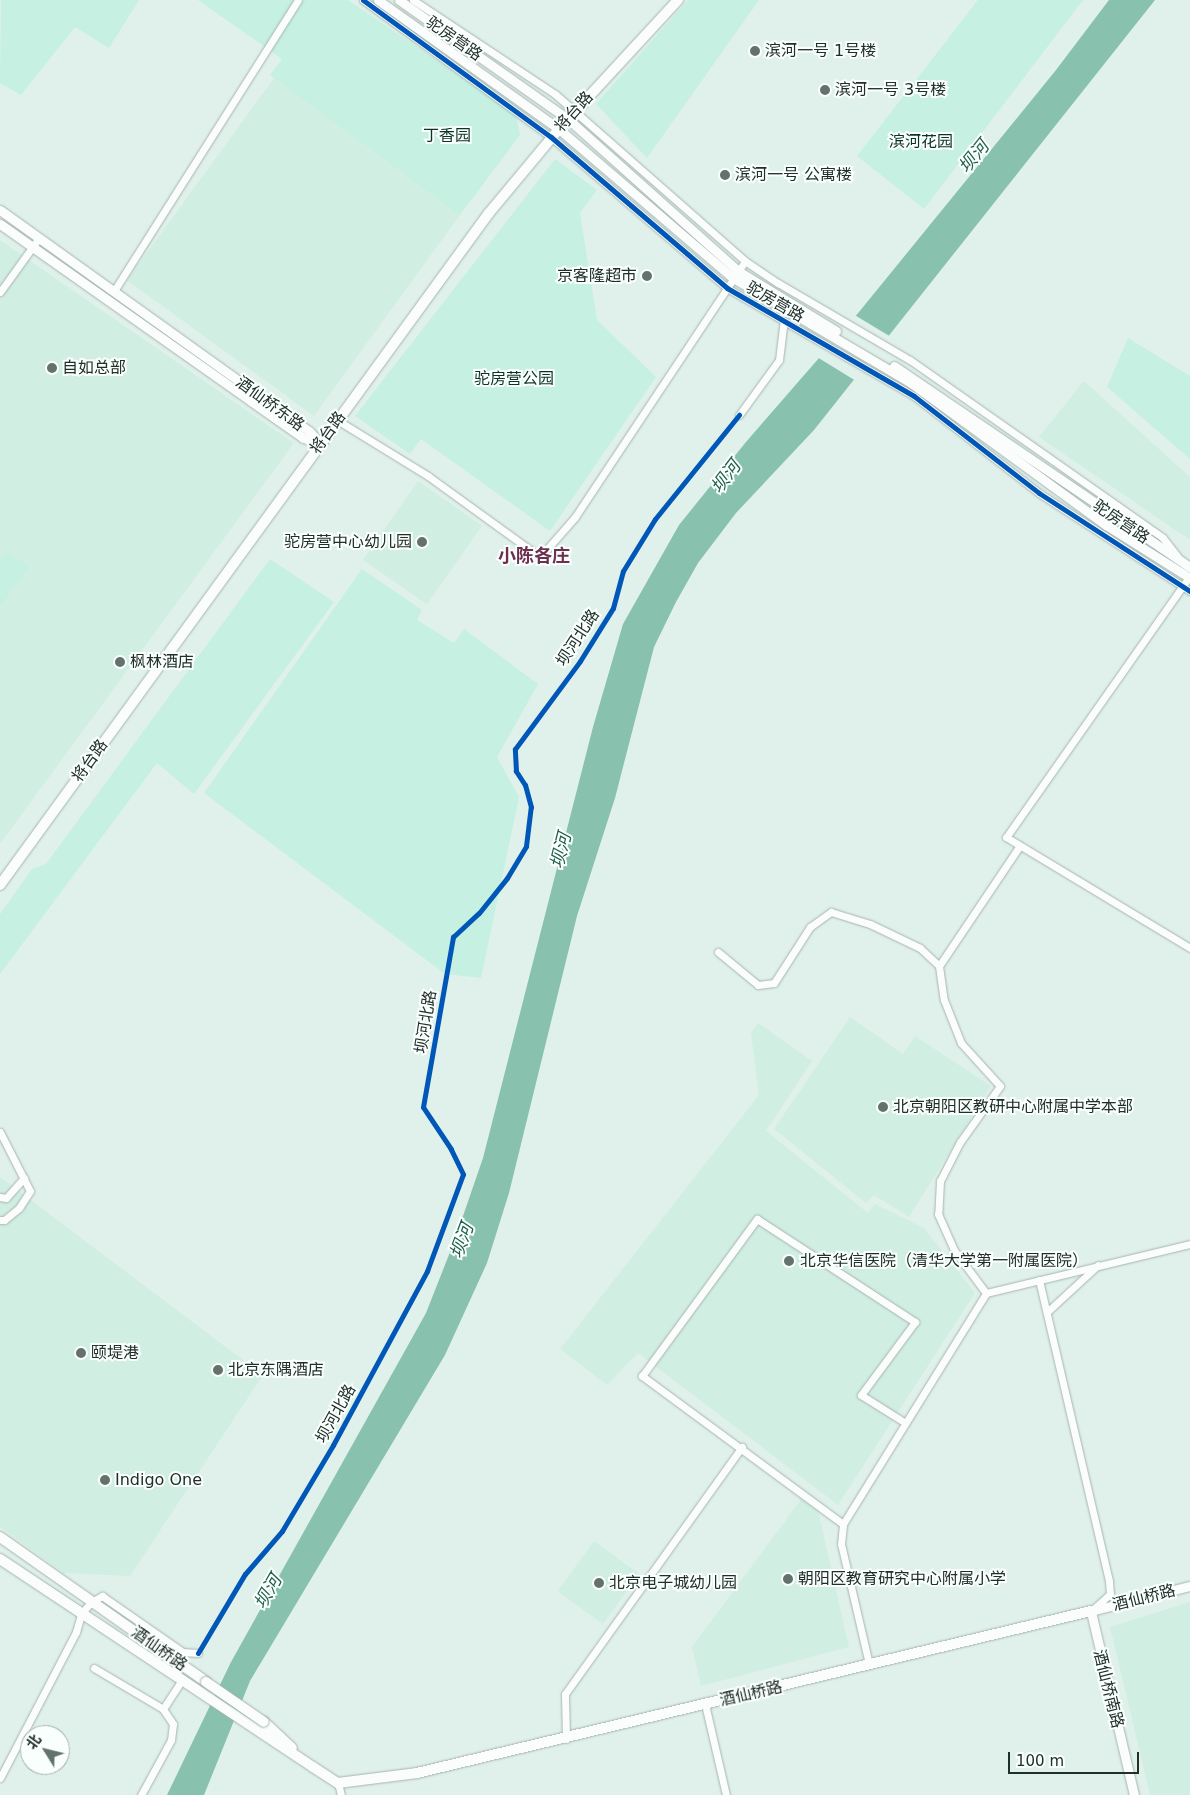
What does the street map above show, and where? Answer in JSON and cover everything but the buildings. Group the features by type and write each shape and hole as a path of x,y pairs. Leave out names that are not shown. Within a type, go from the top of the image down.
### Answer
{"main road":[{"name":"将台路","path":"0,885 489,213 551,137 678,0"},
{"name":"酒仙桥路","path":"0,1537 264,1722 313,1767"},
{"name":"酒仙桥路","path":"0,1559 181,1681 338,1783 417,1773 566,1740 705,1704 1091,1611"}],"street":[{"path":"114,291 298,0"},
{"path":"363,0 551,137 727,288 871,373 914,396 1039,493 1190,591"},
{"name":"驼房营路","path":"378,0 559,129 736,275 880,360 928,386 1039,466 1186,565"},
{"name":"驼房营路","path":"399,0 568,119 736,275"},
{"path":"412,0 463,36 514,65 575,111 745,261 891,346 1163,538 1186,565"},
{"name":"酒仙桥东路","path":"0,210 309,432 320,444"},
{"name":"酒仙桥东路","path":"0,224 303,438 320,444"},
{"path":"0,292 39,238"},
{"path":"337,420 428,476 540,557 575,517 745,261"},
{"path":"739,415 779,360 784,322"},
{"name":"驼房营路","path":"880,360 1004,453 1106,525 1190,578"},
{"path":"1190,578 1006,837 1019,847 1190,948"},
{"path":"939,966 1019,847"},
{"path":"718,952 758,985 774,983 810,927 831,912 870,924 920,948 939,966 944,1000 961,1043 1000,1086 960,1142 940,1181 938,1214 954,1250 986,1293"},
{"path":"0,1132 30,1191 19,1208 4,1220 0,1220"},
{"path":"0,1196 6,1198 24,1178"},
{"path":"843,1524 742,1447 642,1376 757,1219 914,1322 861,1395 904,1422"},
{"path":"869,1664 841,1544 843,1524 904,1422 986,1293 1099,1264 1190,1244"},
{"path":"1047,1312 1099,1264"},
{"path":"1039,1280 1109,1581 1110,1594 1091,1611"},
{"path":"566,1740 565,1694 742,1447"},
{"name":"酒仙桥路","path":"1091,1611 1190,1586"},
{"path":"0,1778 76,1632 81,1614 91,1602 102,1596 183,1652 198,1653"},
{"name":"酒仙桥南路","path":"1091,1611 1134,1795"},
{"path":"94,1668 163,1709 173,1724 171,1740 141,1795"},
{"path":"163,1709 181,1681"},
{"path":"705,1704 726,1795"},
{"path":"338,1783 341,1795"}],"shaded area":[{"path":"274,78 461,214 314,416 127,280"},
{"path":"0,240 294,443 0,844"},
{"path":"1084,381 1190,477 1190,540 1039,437"},
{"name":"驼房营中心幼儿园","path":"418,481 482,526 427,604 363,560"},
{"name":"北京朝阳区教研中心附属中学本部","path":"850,1017 903,1054 915,1036 991,1086 909,1217 874,1195 866,1203 774,1129"},
{"name":"北京华信医院（清华大学第一附属医院）","path":"758,1023 812,1061 766,1131 868,1213 875,1204 924,1228 975,1293 838,1505 638,1353 607,1385 560,1349 759,1095 751,1033"},
{"name":"颐堤港","path":"0,1177 263,1375 130,1576 64,1573 0,1527"},
{"name":"朝阳区教育研究中心附属小学","path":"802,1498 818,1510 849,1647 701,1686 692,1647"},
{"name":"北京电子城幼儿园","path":"594,1541 639,1574 603,1624 558,1591"},
{"path":"1190,1602 1190,1795 1150,1795 1110,1627"}],"green space":[{"path":"1,0 139,0 109,48 75,27 21,95 0,83"},
{"name":"丁香园","path":"198,0 348,0 516,114 520,135 460,215 270,75 282,59"},
{"path":"688,0 759,0 647,158 596,104"},
{"name":"滨河花园","path":"978,0 1083,0 924,209 857,156"},
{"name":"驼房营公园","path":"555,159 597,190 580,213 597,320 656,377 550,531 421,439 410,454 355,416"},
{"path":"1128,338 1190,376 1190,459 1107,387"},
{"path":"7,551 29,567 0,606 0,560"},
{"path":"270,559 334,602 194,794 157,763 0,974 0,914 32,869 46,864"},
{"path":"362,569 422,610 417,620 454,643 464,629 538,684 497,757 519,797 481,978 445,974 204,793"}],"water":[{"name":"坝河","path":"1109,0 1155,0 814,430 736,513 698,563 676,602 654,647 615,798 577,916 509,1193 487,1263 445,1355 250,1681 204,1795 167,1795 231,1662 426,1313 454,1242 483,1158 593,727 623,624 679,525 746,442 859,312 1056,70"}],"pier":[{"path":"853,314 891,337 856,381 817,357"}],"cycle path":[{"path":"363,0 551,137 727,288 914,396 1039,493 1190,591"},
{"name":"坝河北路","path":"198,1653 245,1574 282,1531 333,1445 427,1271 463,1174 451,1149 423,1107 453,937 479,913 507,878 526,846 531,807 525,785 516,771 515,749 580,661 613,608 623,571 655,519 739,415"}],"place":[{"name":"滨河一号 1号楼","path":"755,51"},
{"name":"滨河一号 3号楼","path":"825,90"},
{"name":"滨河一号 公寓楼","path":"725,175"},
{"name":"京客隆超市","path":"647,276"},
{"name":"自如总部","path":"52,368"},
{"name":"驼房营中心幼儿园","path":"422,542"},
{"name":"枫林酒店","path":"120,662"},
{"name":"北京朝阳区教研中心附属中学本部","path":"883,1107"},
{"name":"北京华信医院（清华大学第一附属医院）","path":"789,1261"},
{"name":"颐堤港","path":"81,1353"},
{"name":"北京东隅酒店","path":"218,1370"},
{"name":"Indigo One","path":"105,1480"},
{"name":"朝阳区教育研究中心附属小学","path":"788,1579"},
{"name":"北京电子城幼儿园","path":"599,1583"}],"district":[{"name":"小陈各庄","path":"534,556"}]}
